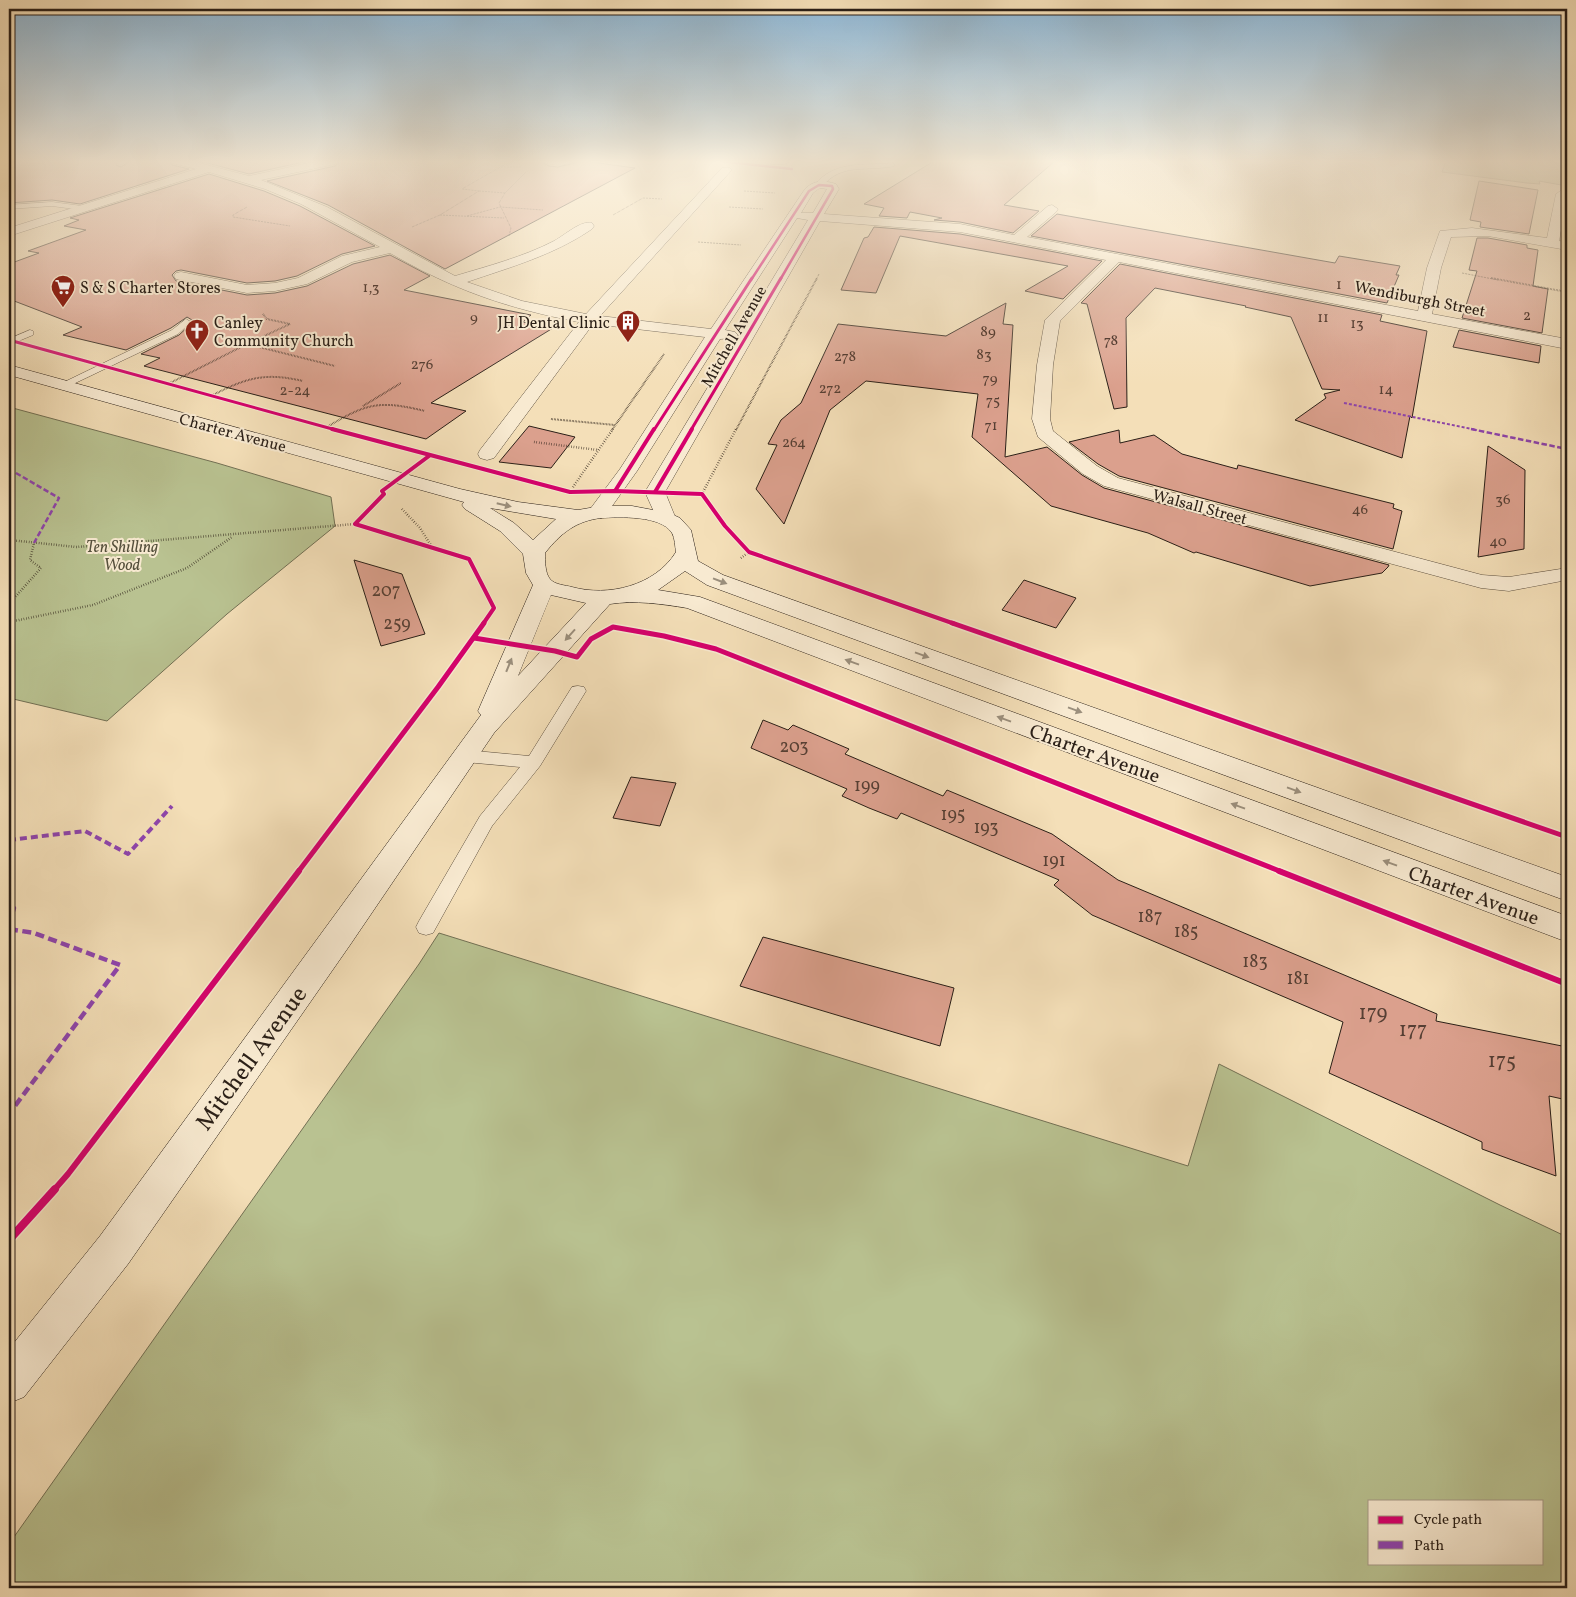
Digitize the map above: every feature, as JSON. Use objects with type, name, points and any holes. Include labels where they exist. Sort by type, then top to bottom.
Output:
[{"type":"street","points":[[370,236],[454,281],[488,294],[535,308],[588,320],[747,337]]},
{"type":"street","points":[[454,281],[541,253],[575,236]]},
{"type":"street","points":[[486,454],[588,320],[665,236]]},
{"type":"street","name":"Mitchell Avenue","points":[[598,512],[615,491],[780,236]]},
{"type":"street","name":"Mitchell Avenue","points":[[655,492],[806,236]]},
{"type":"street","name":"Wendiburgh Street","points":[[997,236],[1567,344]]},
{"type":"street","points":[[1017,239],[1021,236]]},
{"type":"street","points":[[1424,316],[1434,268],[1445,236]]},
{"type":"street","points":[[1500,236],[1567,246]]},
{"type":"street","points":[[1552,243],[1554,236]]},
{"type":"street","points":[[181,276],[247,289],[275,287],[302,281],[347,259],[393,248]]},
{"type":"street","name":"Walsall Street","points":[[1116,258],[1053,320],[1045,365],[1041,420],[1044,434],[1090,470],[1111,482],[1480,581],[1509,584],[1567,574]]},
{"type":"street","name":"Charter Avenue","points":[[9,370],[456,494],[518,508],[577,516]]},
{"type":"street","points":[[655,492],[666,519]]},
{"type":"street","name":"Charter Avenue","points":[[456,494],[507,527],[534,552]]},
{"type":"street","points":[[629,511],[666,519],[680,529],[686,553],[676,568],[651,586],[610,598],[571,594],[544,585],[535,571],[534,552],[552,531],[577,516],[598,512],[629,511]]},
{"type":"street","name":"Charter Avenue","points":[[686,553],[688,564],[715,580],[1567,889]]},
{"type":"street","name":"Mitchell Avenue","points":[[485,727],[544,585]]},
{"type":"street","name":"Charter Avenue","points":[[610,598],[652,596],[692,602],[1567,929]]},
{"type":"street","name":"Mitchell Avenue","points":[[9,1382],[114,1250],[339,936],[485,727],[610,598]]},
{"type":"lane","points":[[63,385],[175,332],[186,322]]},
{"type":"lane","points":[[9,342],[30,333]]},
{"type":"lane","points":[[426,927],[486,821],[534,762],[578,692]]},
{"type":"lane","points":[[465,756],[534,762]]},
{"type":"path","points":[[380,241],[393,236]]},
{"type":"path","points":[[506,264],[501,254],[508,236]]},
{"type":"path","points":[[661,240],[742,246]]},
{"type":"path","points":[[702,494],[822,267]]},
{"type":"path","points":[[1434,268],[1567,291]]},
{"type":"path","points":[[168,384],[290,324],[266,319],[260,308]]},
{"type":"path","points":[[248,344],[335,366]]},
{"type":"path","points":[[211,396],[253,376],[280,375],[303,381]]},
{"type":"path","points":[[159,381],[176,386]]},
{"type":"path","points":[[327,427],[401,383]]},
{"type":"path","points":[[202,393],[220,398]]},
{"type":"path","points":[[356,410],[376,404],[389,403],[426,411]]},
{"type":"path","points":[[516,415],[615,425]]},
{"type":"path","points":[[318,425],[337,430]]},
{"type":"path","points":[[499,438],[598,450]]},
{"type":"path","points":[[399,478],[382,491],[420,528],[432,547]]},
{"type":"path","points":[[570,492],[615,491]]},
{"type":"path","points":[[655,492],[702,494]]},
{"type":"path","points":[[702,494],[708,502]]},
{"type":"path","points":[[355,524],[361,518]]},
{"type":"path","points":[[9,540],[77,547],[234,536],[355,524],[363,527]]},
{"type":"path","points":[[9,622],[93,605],[187,568],[234,536]]},
{"type":"path","points":[[9,604],[41,568],[30,560],[34,543]]},
{"type":"path","points":[[423,545],[441,550]]},
{"type":"path","points":[[743,546],[748,552],[758,555]]},
{"type":"path","points":[[613,627],[716,648],[1567,984]]},
{"type":"path","points":[[469,644],[479,630]]},
{"type":"path","points":[[474,638],[518,645]]},
{"type":"green space","name":"Ten Shilling Wood","points":[[9,407],[217,463],[331,497],[335,526],[227,614],[107,721],[9,698]]},
{"type":"green space","points":[[439,933],[1188,1166],[1219,1064],[1567,1237],[1567,1588],[9,1588],[9,1544]]},
{"type":"building","points":[[71,236],[355,236],[375,246],[342,254],[297,276],[275,281],[247,283],[181,270],[176,271],[172,275],[176,281],[247,295],[275,293],[307,286],[353,264],[390,255],[430,276],[404,290],[531,315],[523,322],[553,328],[431,403],[466,411],[426,439],[144,366],[160,358],[141,354],[179,335],[192,323],[192,320],[187,317],[171,328],[126,350],[63,335],[82,327],[9,299],[9,264],[39,253],[28,251]]},
{"type":"building","points":[[384,236],[508,236],[445,269]]},
{"type":"building","points":[[869,236],[968,236],[1102,261],[1063,299],[1025,291],[1068,266],[900,236],[876,293],[841,290],[864,238]]},
{"type":"building","points":[[1031,236],[1179,236],[1335,263],[1339,256],[1400,266],[1396,275],[1399,275],[1387,303]]},
{"type":"building","points":[[1477,238],[1488,238],[1527,245],[1527,248],[1538,250],[1533,286],[1548,289],[1542,333],[1462,318],[1477,271],[1469,270]]},
{"type":"building","points":[[1120,264],[1382,315],[1380,321],[1427,331],[1412,418],[1410,416],[1402,458],[1295,420],[1326,398],[1324,394],[1340,390],[1322,389],[1291,317],[1155,288],[1126,318],[1127,407],[1114,409],[1087,304],[1081,303]]},
{"type":"building","points":[[1006,303],[1003,324],[1013,325],[1005,457],[1047,447],[1082,475],[1104,488],[1389,565],[1388,567],[1382,573],[1310,586],[1196,552],[1194,553],[1148,533],[1051,506],[972,437],[978,394],[866,381],[830,410],[784,524],[756,489],[777,445],[768,444],[781,420],[801,403],[838,324],[946,336]]},
{"type":"building","points":[[1459,330],[1541,346],[1539,363],[1453,347]]},
{"type":"building","points":[[529,426],[575,437],[551,468],[499,462]]},
{"type":"building","points":[[1119,430],[1120,443],[1154,435],[1182,454],[1237,469],[1238,465],[1394,504],[1393,508],[1402,511],[1393,549],[1119,476],[1098,464],[1069,442]]},
{"type":"building","points":[[1488,446],[1525,470],[1524,549],[1478,557]]},
{"type":"building","points":[[354,560],[402,574],[425,634],[381,646]]},
{"type":"building","points":[[1024,580],[1076,598],[1056,628],[1002,610]]},
{"type":"building","points":[[763,720],[788,730],[793,725],[849,749],[845,754],[943,796],[947,790],[1052,834],[1118,880],[1437,1014],[1436,1021],[1567,1047],[1567,1100],[1549,1096],[1556,1176],[1482,1149],[1482,1142],[1329,1073],[1343,1022],[1092,915],[1054,885],[1059,880],[901,813],[897,819],[869,808],[842,796],[847,789],[751,748]]},
{"type":"building","points":[[631,777],[676,783],[660,826],[613,818]]},
{"type":"building","points":[[763,937],[954,988],[940,1046],[740,986]]},
{"type":"marked path","points":[[1344,403],[1567,449]]},
{"type":"marked path","points":[[9,469],[59,498],[34,543]]},
{"type":"marked path","points":[[9,840],[85,831],[128,854],[172,806]]},
{"type":"marked path","points":[[9,906],[14,908],[9,924]]},
{"type":"marked path","points":[[9,929],[34,933],[120,965],[9,1114]]},
{"type":"cycle path","points":[[615,491],[780,236]]},
{"type":"cycle path","points":[[655,492],[806,236]]},
{"type":"cycle path","points":[[9,340],[429,456],[570,492],[615,491],[702,494],[725,526],[749,552],[1567,837]]},
{"type":"cycle path","points":[[9,1240],[68,1174],[438,687],[494,608],[469,559],[355,524],[384,494],[382,491],[429,456]]},
{"type":"cycle path","points":[[474,638],[555,651],[577,657],[591,639],[613,627],[664,636],[716,649],[1567,984]]},
{"type":"place","name":"S & S Charter Stores","points":[[63,308]]},
{"type":"place","name":"JH Dental Clinic","points":[[628,343]]},
{"type":"place","name":"Canley Community Church","points":[[197,352]]}]
